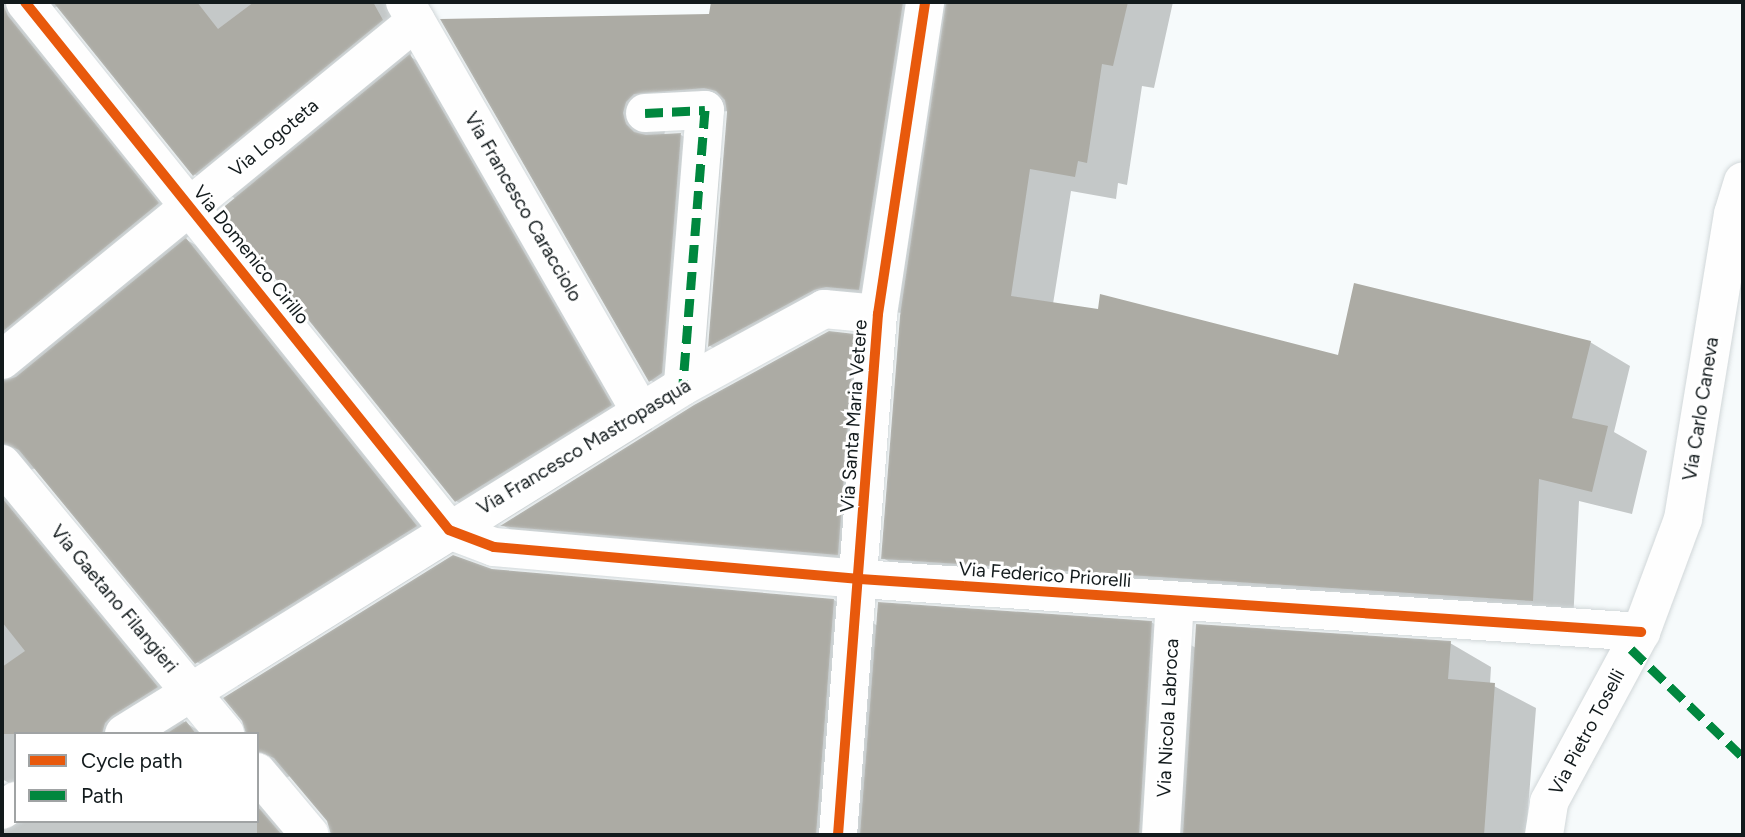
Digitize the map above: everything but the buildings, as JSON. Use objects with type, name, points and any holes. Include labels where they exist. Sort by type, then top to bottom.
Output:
[{"type":"street","name":"Via Domenico Cirillo","points":[[25,2],[449,530]]},
{"type":"street","name":"Via Santa Maria Vetere","points":[[838,835],[860,579],[878,314],[925,2]]},
{"type":"street","name":"Via Logoteta","points":[[2,360],[190,207],[411,11]]},
{"type":"street","name":"Via Francesco Caracciolo","points":[[411,11],[640,412]]},
{"type":"street","points":[[645,113],[705,110],[683,386]]},
{"type":"street","name":"Via Carlo Caneva","points":[[1641,632],[1683,519],[1733,214],[1743,181]]},
{"type":"street","name":"Via Francesco Mastropasqua","points":[[127,732],[683,386],[824,309],[878,314]]},
{"type":"street","name":"Via Gaetano Filangieri","points":[[2,464],[224,732]]},
{"type":"street","name":"Via Federico Priorelli","points":[[449,530],[494,547],[860,579],[1641,632]]},
{"type":"street","name":"Via Nicola Labroca","points":[[1161,835],[1175,602]]},
{"type":"street","name":"Via Pietro Toselli","points":[[1544,835],[1549,802],[1641,632]]},
{"type":"street","points":[[259,774],[310,835]]},
{"type":"marked path","points":[[645,113],[705,110],[683,386]]},
{"type":"marked path","points":[[1631,649],[1743,757]]},
{"type":"cycle path","points":[[25,2],[449,530],[494,547],[860,579],[1641,632]]},
{"type":"cycle path","points":[[838,835],[878,314],[925,2]]}]
